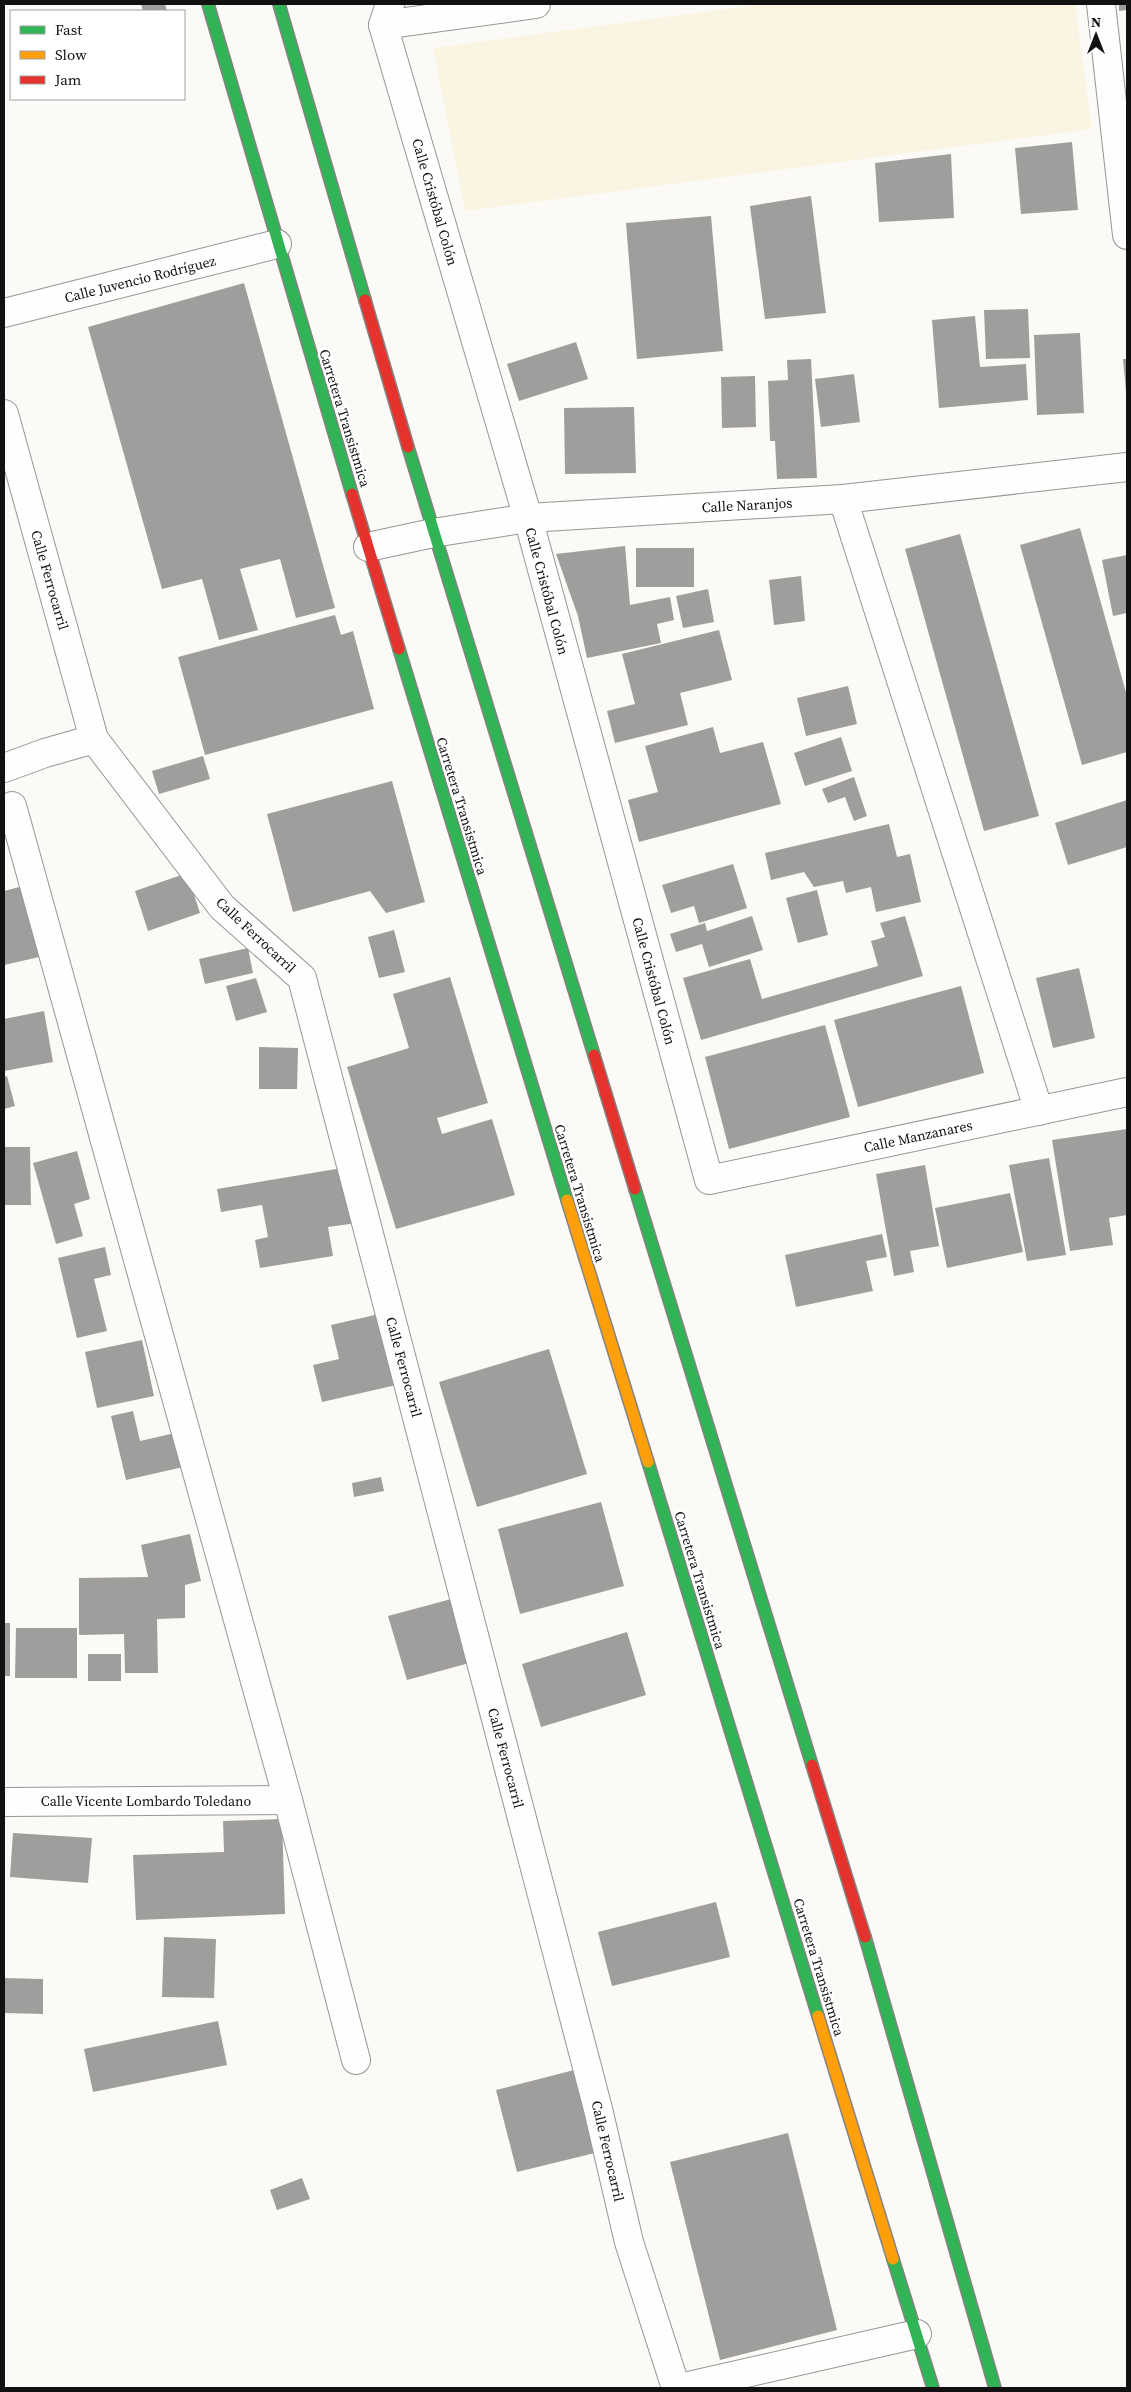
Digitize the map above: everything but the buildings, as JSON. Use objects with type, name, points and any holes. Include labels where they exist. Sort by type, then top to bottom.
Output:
[{"type":"main road","name":"Carretera Transistmica","points":[[208,4],[277,244],[499,980],[933,2388]]},
{"type":"main road","points":[[279,4],[433,532],[880,1986],[995,2388]]},
{"type":"street","points":[[386,14],[536,4]]},
{"type":"street","points":[[1101,4],[1127,235]]},
{"type":"street","name":"Calle Cristóbal Colón","points":[[386,14],[528,518],[709,1180]]},
{"type":"street","name":"Calle Juvencio Rodríguez","points":[[4,313],[277,244]]},
{"type":"street","name":"Calle Ferrocarril","points":[[4,414],[94,739],[222,907],[302,978],[598,2108],[629,2242],[676,2388]]},
{"type":"street","name":"Calle Naranjos","points":[[368,547],[433,532],[528,518],[843,499],[1127,467]]},
{"type":"street","points":[[843,499],[1039,1111]]},
{"type":"street","points":[[94,739],[44,753],[10,766],[8,813],[288,1800],[356,2060]]},
{"type":"street","name":"Calle Manzanares","points":[[709,1180],[1127,1092]]},
{"type":"street","name":"Calle Vicente Lombardo Toledano","points":[[4,1802],[288,1800]]},
{"type":"street","points":[[680,2388],[917,2334]]},
{"type":"shaded area","points":[[764,4],[1075,4],[1092,129],[465,211],[433,48]]},
{"type":"traffic: fast","points":[[208,4],[352,494]]},
{"type":"traffic: fast","points":[[279,4],[365,300]]},
{"type":"traffic: fast","points":[[408,447],[594,1055]]},
{"type":"traffic: fast","points":[[399,649],[567,1200]]},
{"type":"traffic: fast","points":[[635,1189],[812,1765]]},
{"type":"traffic: fast","points":[[648,1462],[818,2016]]},
{"type":"traffic: fast","points":[[865,1937],[995,2388]]},
{"type":"traffic: fast","points":[[893,2259],[933,2388]]},
{"type":"traffic: slow","points":[[567,1200],[648,1462]]},
{"type":"traffic: slow","points":[[818,2016],[893,2259]]},
{"type":"traffic: jam","points":[[365,300],[408,447]]},
{"type":"traffic: jam","points":[[352,494],[399,649]]},
{"type":"traffic: jam","points":[[594,1055],[635,1189]]},
{"type":"traffic: jam","points":[[812,1765],[865,1937]]}]
